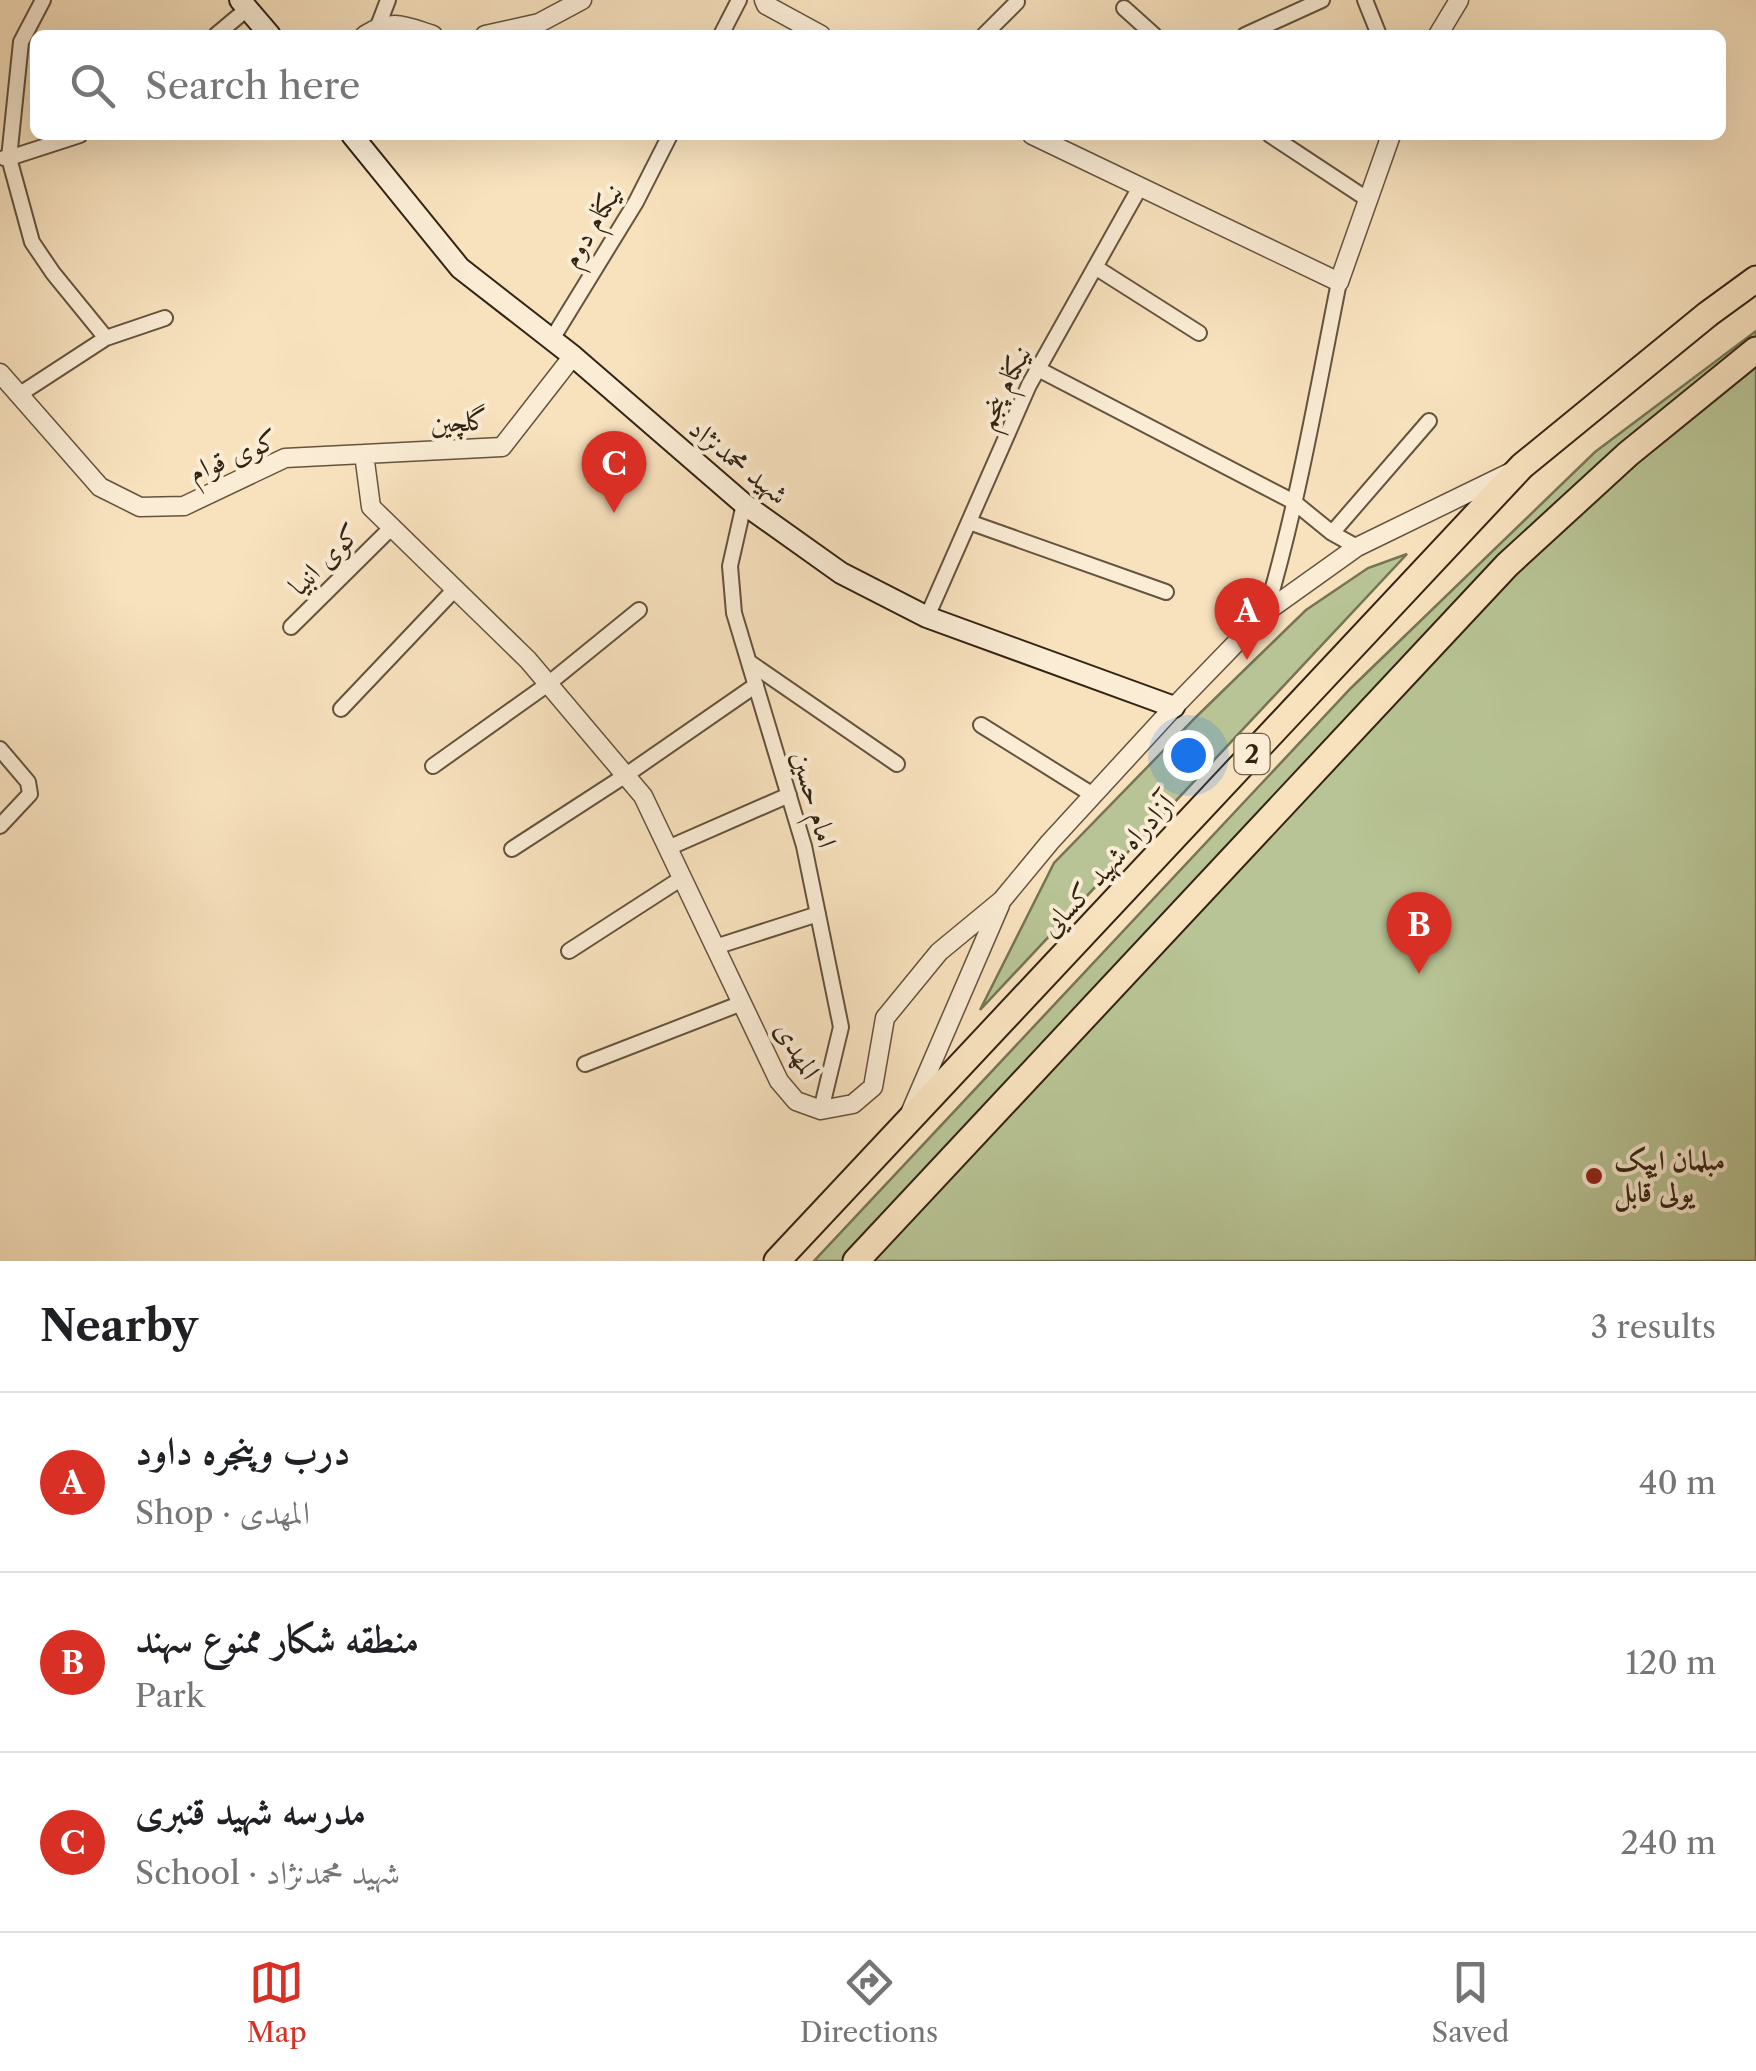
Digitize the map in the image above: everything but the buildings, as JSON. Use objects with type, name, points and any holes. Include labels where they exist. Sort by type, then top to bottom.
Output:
[{"type":"highway","name":"آزادراه شهید کسایی","points":[[777,1261],[1522,466],[1756,279]]},
{"type":"highway","name":"2","points":[[856,1261],[1507,565],[1628,454],[1756,350]]},
{"type":"main road","points":[[244,4],[266,30]]},
{"type":"main road","name":"شهید محمدنژاد","points":[[357,140],[460,268],[574,356],[744,504],[841,573],[927,616],[1174,707]]},
{"type":"street","points":[[43,0],[21,42],[5,158],[32,242],[106,338]]},
{"type":"street","points":[[372,30],[388,0]]},
{"type":"street","points":[[508,30],[539,23],[582,0]]},
{"type":"street","points":[[724,30],[739,0]]},
{"type":"street","points":[[1256,30],[1322,0]]},
{"type":"street","points":[[1365,0],[1377,30]]},
{"type":"street","points":[[1441,30],[1459,0]]},
{"type":"street","points":[[768,2],[813,30]]},
{"type":"street","points":[[989,30],[1017,2]]},
{"type":"street","points":[[221,30],[244,4]]},
{"type":"street","points":[[1124,8],[1148,30]]},
{"type":"street","points":[[374,30],[396,23],[418,30]]},
{"type":"street","points":[[5,158],[64,140]]},
{"type":"street","name":"نیکنام دوم","points":[[552,339],[636,202],[667,140]]},
{"type":"street","points":[[1042,140],[1339,282]]},
{"type":"street","points":[[1278,140],[1367,199]]},
{"type":"street","points":[[1266,612],[1294,502],[1339,282],[1389,140]]},
{"type":"street","name":"نیکنام پنجم","points":[[927,616],[1038,369],[1140,187]]},
{"type":"street","points":[[1095,267],[1198,332]]},
{"type":"street","points":[[7,385],[106,338],[165,318]]},
{"type":"street","name":"گلچین","points":[[364,454],[502,447],[574,356]]},
{"type":"street","points":[[1038,369],[1294,502],[1332,533],[1357,547]]},
{"type":"street","name":"کوی قوام","points":[[7,385],[100,487],[140,507],[184,506],[285,458],[364,454]]},
{"type":"street","points":[[1332,533],[1429,420]]},
{"type":"street","name":"المهدی","points":[[364,454],[371,507],[528,660],[643,796],[779,1081],[796,1101],[821,1110],[853,1104],[873,1087],[885,1018],[939,952],[1002,900],[1093,795],[1266,612],[1357,547],[1522,466]]},
{"type":"street","name":"امام حسین","points":[[744,504],[730,566],[734,613],[804,846],[841,1027],[821,1110]]},
{"type":"street","points":[[969,522],[1166,592]]},
{"type":"street","name":"کوی انبیا","points":[[291,627],[392,527]]},
{"type":"street","points":[[341,709],[456,589]]},
{"type":"street","points":[[433,766],[548,684],[639,610]]},
{"type":"street","points":[[749,662],[897,764]]},
{"type":"street","points":[[512,848],[756,685]]},
{"type":"street","points":[[982,725],[1093,795]]},
{"type":"street","points":[[0,749],[28,782],[30,794],[0,826]]},
{"type":"street","points":[[668,848],[789,796]]},
{"type":"street","points":[[569,951],[682,878]]},
{"type":"street","points":[[906,1123],[1002,900]]},
{"type":"street","points":[[715,947],[818,914]]},
{"type":"street","points":[[585,1064],[742,1002]]},
{"type":"green space","points":[[1756,331],[1756,1261],[814,1261],[1351,688],[1595,452]]},
{"type":"green space","points":[[1407,554],[980,1010],[1054,863],[1306,610],[1368,568]]},
{"type":"place","name":"مدرسه شهید قنبری","points":[[614,513]]},
{"type":"place","name":"درب وپنجره داود","points":[[1247,660]]},
{"type":"place","name":"منطقه شکار ممنوع سهند","points":[[1419,974]]},
{"type":"place","name":"مبلمان ایپک یولی قابل","points":[[1594,1176]]}]
